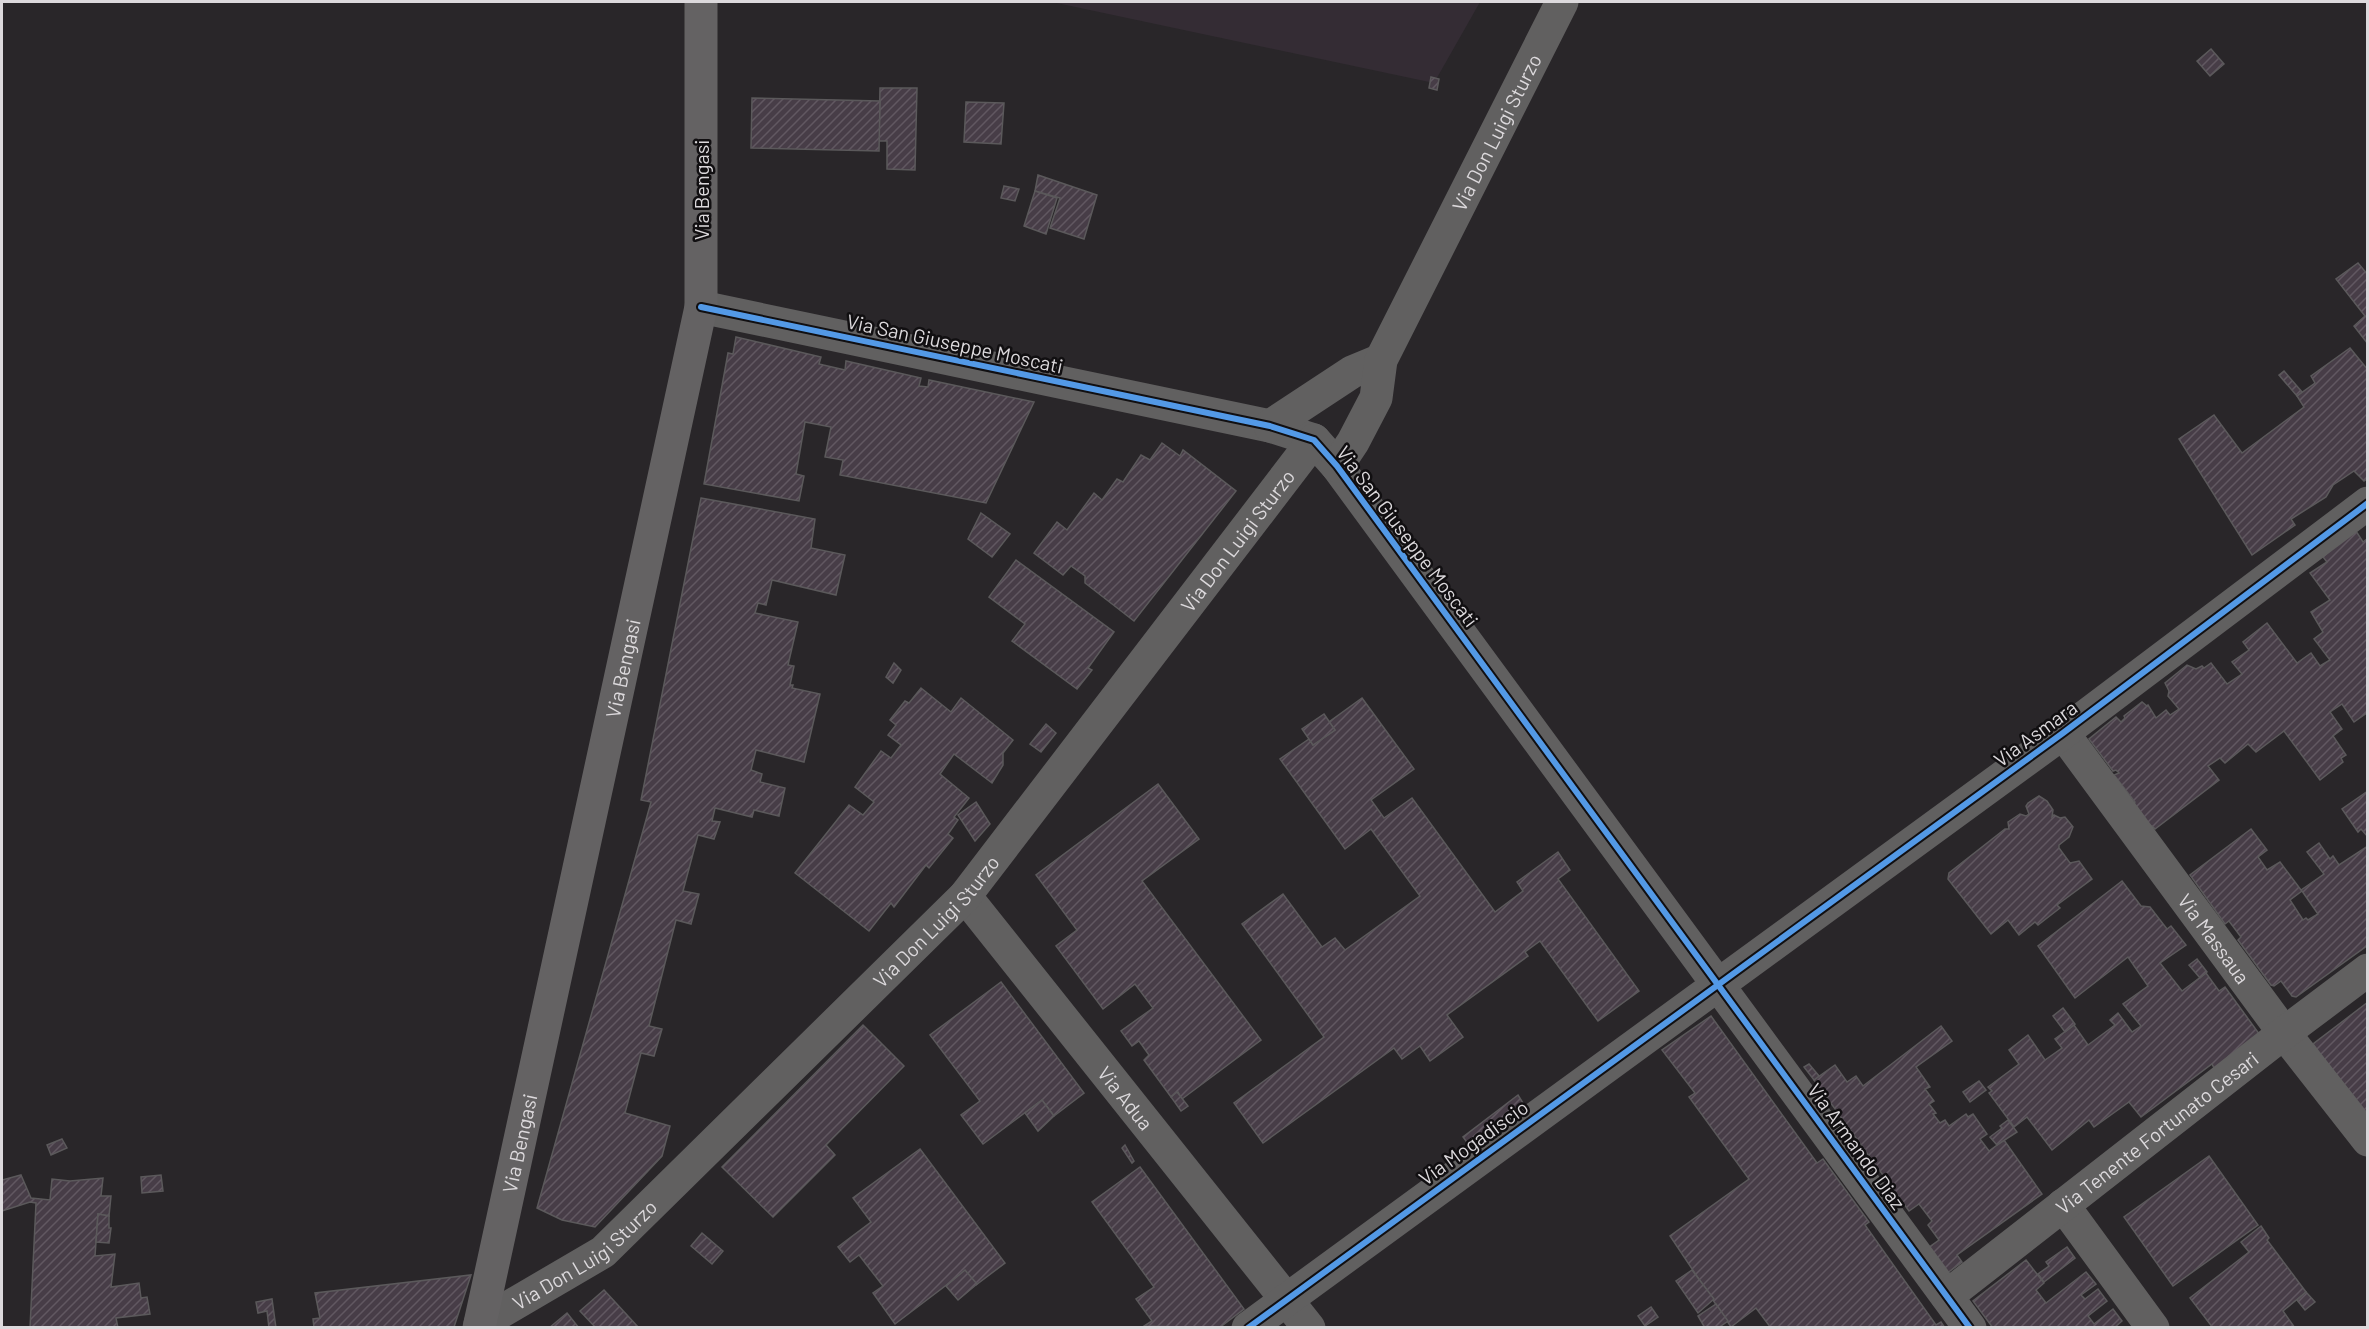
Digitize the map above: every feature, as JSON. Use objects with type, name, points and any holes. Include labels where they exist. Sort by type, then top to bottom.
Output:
[{"type":"street","name":"Via Bengasi","points":[[479,1326],[701,307],[701,2]]},
{"type":"street","name":"Via Don Luigi Sturzo","points":[[1337,466],[1353,442],[1376,398],[1381,360],[1562,2]]},
{"type":"street","name":"Via San Giuseppe Moscati","points":[[701,307],[1270,426],[1314,440],[1337,466],[1718,984]]},
{"type":"street","points":[[1270,426],[1352,372],[1381,360]]},
{"type":"street","name":"Via Don Luigi Sturzo","points":[[479,1326],[603,1252],[964,896],[1314,440]]},
{"type":"street","name":"Via Asmara","points":[[1718,984],[2063,733],[2367,503]]},
{"type":"street","name":"Via Massaua","points":[[2063,733],[2284,1033],[2367,1140]]},
{"type":"street","name":"Via Adua","points":[[964,896],[1309,1328]]},
{"type":"street","name":"Via Tenente Fortunato Cesari","points":[[1947,1296],[2367,970]]},
{"type":"street","name":"Via Armando Diaz","points":[[1718,984],[1970,1328]]},
{"type":"street","name":"Via Mogadiscio","points":[[1248,1328],[1718,984]]},
{"type":"street","points":[[2063,1205],[2153,1328]]},
{"type":"shaded area","points":[[1052,2],[1480,2],[1434,83]]},
{"type":"building","points":[[2211,49],[2224,64],[2210,76],[2197,61]]},
{"type":"building","points":[[1431,77],[1439,79],[1437,90],[1429,88]]},
{"type":"building","points":[[880,88],[917,88],[915,170],[887,169],[887,141],[879,141]]},
{"type":"building","points":[[752,98],[880,101],[879,151],[751,148]]},
{"type":"building","points":[[966,102],[1004,103],[1001,144],[964,142]]},
{"type":"building","points":[[1038,175],[1097,195],[1084,239],[1050,228],[1060,198],[1035,191]]},
{"type":"building","points":[[1004,186],[1019,189],[1015,201],[1001,198]]},
{"type":"building","points":[[1035,191],[1057,198],[1046,234],[1024,226]]},
{"type":"building","points":[[2358,263],[2368,275],[2368,344],[2354,326],[2365,316],[2336,279]]},
{"type":"building","points":[[736,337],[821,357],[819,364],[845,370],[846,361],[921,378],[919,386],[928,387],[929,380],[1034,402],[986,503],[840,475],[843,460],[825,457],[831,427],[805,422],[796,474],[804,476],[799,501],[704,484],[728,353],[733,354]]},
{"type":"building","points":[[2350,348],[2368,370],[2368,478],[2364,481],[2354,471],[2333,485],[2326,497],[2291,519],[2295,525],[2252,555],[2179,439],[2214,415],[2242,453],[2304,407],[2297,396],[2315,383],[2311,376]]},
{"type":"building","points":[[2284,371],[2302,392],[2297,396],[2279,375]]},
{"type":"building","points":[[1162,443],[1180,456],[1183,450],[1236,491],[1134,621],[1085,583],[1085,576],[1071,566],[1063,575],[1034,553],[1057,522],[1067,530],[1094,493],[1102,500],[1117,479],[1123,482],[1141,455],[1150,460]]},
{"type":"building","points":[[701,498],[815,519],[811,548],[845,555],[836,595],[772,580],[766,605],[758,603],[755,613],[798,622],[788,665],[794,666],[790,685],[793,685],[792,688],[820,694],[804,762],[756,750],[751,770],[762,774],[760,782],[785,788],[779,816],[754,810],[752,817],[715,808],[712,821],[720,822],[714,839],[698,835],[683,891],[699,894],[691,924],[676,920],[649,1026],[662,1029],[654,1056],[641,1053],[625,1113],[670,1126],[662,1156],[595,1227],[562,1220],[537,1208],[651,802],[641,800]]},
{"type":"building","points":[[981,513],[1010,534],[992,557],[968,539]]},
{"type":"building","points":[[2354,528],[2363,542],[2368,538],[2368,712],[2354,722],[2342,704],[2330,712],[2342,729],[2333,736],[2346,755],[2341,758],[2343,762],[2320,780],[2284,731],[2256,752],[2248,744],[2225,763],[2220,758],[2208,766],[2219,780],[2155,829],[2152,826],[2150,829],[2131,805],[2135,802],[2114,775],[2119,773],[2116,770],[2113,771],[2089,739],[2116,717],[2121,722],[2124,716],[2142,702],[2148,705],[2156,718],[2166,710],[2170,715],[2179,709],[2168,696],[2169,691],[2165,683],[2187,665],[2196,669],[2202,666],[2204,668],[2211,663],[2227,684],[2242,674],[2232,662],[2249,650],[2243,642],[2267,623],[2297,663],[2311,653],[2320,666],[2330,660],[2314,639],[2323,632],[2311,612],[2330,600],[2310,573],[2327,562],[2320,553]]},
{"type":"building","points":[[1016,560],[1114,632],[1088,668],[1092,670],[1077,689],[1012,641],[1025,624],[989,597]]},
{"type":"building","points":[[894,663],[901,670],[893,683],[886,677]]},
{"type":"building","points":[[921,688],[951,712],[961,698],[1013,740],[1003,753],[1003,765],[992,783],[954,754],[940,774],[969,798],[954,817],[958,820],[948,834],[953,838],[929,868],[926,865],[894,907],[891,903],[869,931],[795,873],[849,805],[863,815],[874,802],[855,787],[881,751],[891,758],[901,745],[888,735],[896,725],[890,720],[905,701],[909,703]]},
{"type":"building","points":[[1362,698],[1414,769],[1371,800],[1384,818],[1412,798],[1495,912],[1523,891],[1517,882],[1558,852],[1570,870],[1558,879],[1639,991],[1598,1021],[1540,941],[1525,952],[1528,956],[1447,1015],[1463,1037],[1430,1061],[1420,1046],[1402,1059],[1394,1048],[1263,1143],[1234,1103],[1324,1037],[1242,924],[1283,894],[1322,947],[1335,938],[1345,950],[1420,896],[1371,829],[1345,849],[1280,759],[1309,739],[1313,745],[1335,730],[1329,722]]},
{"type":"building","points":[[1324,714],[1335,730],[1313,745],[1302,729]]},
{"type":"building","points":[[1046,724],[1056,733],[1041,752],[1030,744]]},
{"type":"building","points":[[1158,784],[1199,839],[1142,881],[1261,1040],[1182,1099],[1178,1092],[1171,1097],[1144,1060],[1149,1055],[1139,1041],[1132,1046],[1121,1031],[1153,1008],[1135,984],[1103,1009],[1056,946],[1077,930],[1036,875]]},
{"type":"building","points":[[2368,791],[2368,837],[2361,829],[2358,832],[2342,809]]},
{"type":"building","points":[[2039,796],[2047,801],[2053,810],[2052,817],[2054,815],[2060,818],[2065,817],[2073,827],[2069,837],[2059,845],[2059,848],[2070,863],[2079,861],[2092,879],[2057,905],[2060,908],[2038,925],[2035,922],[2019,935],[2008,920],[1991,934],[1948,879],[1949,873],[2005,829],[2009,829],[2008,822],[2020,814],[2026,816],[2029,814],[2026,806]]},
{"type":"building","points":[[976,802],[990,824],[975,841],[958,815]]},
{"type":"building","points":[[2251,829],[2267,850],[2258,857],[2267,870],[2280,862],[2301,890],[2324,874],[2307,852],[2319,843],[2330,859],[2333,856],[2339,865],[2368,846],[2368,945],[2296,997],[2292,996],[2281,981],[2274,986],[2271,985],[2238,940],[2241,937],[2229,921],[2225,924],[2190,875]],"holes":[[[2302,891],[2318,914],[2308,920],[2306,918],[2303,920],[2290,900]]]},
{"type":"building","points":[[2122,881],[2141,906],[2150,907],[2167,929],[2171,926],[2186,945],[2160,963],[2182,991],[2206,973],[2219,991],[2225,987],[2260,1035],[2215,1070],[2212,1064],[2141,1117],[2129,1102],[2094,1127],[2089,1120],[2052,1150],[2027,1117],[2014,1127],[1989,1093],[1992,1091],[1988,1087],[2019,1064],[2009,1050],[2028,1035],[2045,1060],[2062,1048],[2055,1039],[2074,1025],[2088,1045],[2115,1025],[2110,1020],[2118,1013],[2132,1032],[2141,1026],[2123,1004],[2148,986],[2128,957],[2075,998],[2038,946]]},
{"type":"building","points":[[2197,959],[2207,972],[2200,978],[2189,965]]},
{"type":"building","points":[[1001,982],[1084,1093],[1054,1116],[1042,1100],[983,1144],[961,1115],[980,1101],[930,1035]]},
{"type":"building","points":[[2368,1002],[2368,1126],[2313,1044]]},
{"type":"building","points":[[2063,1008],[2075,1024],[2065,1032],[2053,1016]]},
{"type":"building","points":[[1711,1016],[1817,1163],[1823,1159],[1869,1222],[1865,1225],[1936,1325],[1941,1322],[1945,1328],[1771,1328],[1756,1308],[1731,1327],[1670,1236],[1749,1179],[1689,1097],[1695,1093],[1662,1050]]},
{"type":"building","points":[[863,1025],[904,1066],[826,1145],[835,1155],[773,1217],[722,1167]]},
{"type":"building","points":[[1941,1026],[1952,1041],[1916,1067],[1930,1087],[1925,1089],[1934,1101],[1929,1104],[1936,1113],[1933,1114],[1940,1123],[1945,1120],[1949,1126],[1966,1114],[1968,1117],[1973,1114],[1987,1134],[1980,1139],[1989,1151],[2004,1140],[2042,1194],[1957,1255],[1962,1262],[1946,1274],[1928,1248],[1939,1240],[1928,1225],[1932,1221],[1919,1204],[1909,1211],[1814,1080],[1835,1065],[1847,1082],[1856,1076],[1863,1086]]},
{"type":"building","points":[[1809,1064],[1819,1076],[1814,1080],[1804,1067]]},
{"type":"building","points":[[1979,1081],[1986,1090],[1970,1102],[1963,1092]]},
{"type":"building","points":[[1177,1092],[1188,1106],[1181,1111],[1171,1097]]},
{"type":"building","points":[[1518,1095],[1523,1103],[1469,1145],[1463,1137]]},
{"type":"building","points":[[1042,1100],[1054,1116],[1038,1131],[1025,1113]]},
{"type":"building","points":[[2008,1120],[2017,1132],[1997,1145],[1990,1137]]},
{"type":"building","points":[[62,1139],[67,1148],[51,1155],[47,1145]]},
{"type":"building","points":[[1125,1145],[1134,1161],[1132,1163],[1122,1148]]},
{"type":"building","points":[[920,1149],[1005,1263],[976,1285],[965,1271],[895,1324],[873,1293],[883,1286],[859,1255],[850,1262],[838,1247],[871,1222],[853,1198]]},
{"type":"building","points":[[2209,1156],[2258,1225],[2173,1286],[2124,1217]]},
{"type":"building","points":[[1140,1167],[1244,1309],[1219,1328],[1144,1326],[1152,1321],[1136,1299],[1154,1287],[1092,1202]]},
{"type":"building","points":[[21,1175],[31,1198],[50,1200],[52,1179],[70,1181],[103,1178],[101,1196],[111,1196],[109,1216],[98,1214],[95,1256],[115,1254],[111,1287],[139,1283],[141,1298],[147,1297],[150,1314],[116,1318],[118,1328],[30,1328],[36,1203],[30,1202],[2,1211],[2,1180]]},
{"type":"building","points":[[161,1175],[163,1191],[142,1193],[141,1177]]},
{"type":"building","points":[[98,1214],[109,1216],[109,1228],[111,1228],[109,1243],[96,1242]]},
{"type":"building","points":[[2261,1226],[2269,1238],[2267,1240],[2306,1292],[2283,1311],[2295,1328],[2213,1328],[2190,1298],[2249,1252],[2241,1242]]},
{"type":"building","points":[[702,1233],[723,1251],[712,1264],[691,1246]]},
{"type":"building","points":[[2067,1247],[2075,1258],[2044,1282],[2038,1274],[2049,1266],[2046,1262]]},
{"type":"building","points":[[2026,1260],[2044,1283],[2036,1290],[2046,1303],[2086,1272],[2096,1284],[2081,1295],[2085,1299],[2098,1289],[2107,1301],[2088,1316],[2094,1324],[2113,1309],[2122,1321],[2114,1328],[1993,1328],[1973,1301]]},
{"type":"building","points":[[965,1270],[977,1284],[958,1300],[946,1286]]},
{"type":"building","points":[[1692,1270],[1714,1299],[1698,1313],[1676,1281]]},
{"type":"building","points":[[471,1275],[454,1327],[314,1328],[313,1319],[320,1318],[315,1293]]},
{"type":"building","points":[[604,1290],[639,1328],[596,1328],[580,1311]]},
{"type":"building","points":[[2306,1292],[2315,1302],[2305,1310],[2297,1300]]},
{"type":"building","points":[[272,1299],[276,1328],[269,1328],[267,1311],[258,1313],[256,1302]]},
{"type":"building","points":[[1716,1304],[1728,1321],[1718,1328],[1705,1328],[1698,1316]]},
{"type":"building","points":[[1651,1307],[1658,1317],[1645,1326],[1638,1316]]},
{"type":"building","points":[[567,1313],[579,1328],[549,1328]]},
{"type":"cycle path","points":[[701,307],[1270,426],[1314,440],[1337,466],[1970,1328]]},
{"type":"cycle path","points":[[1248,1328],[2063,733],[2368,503]]}]
